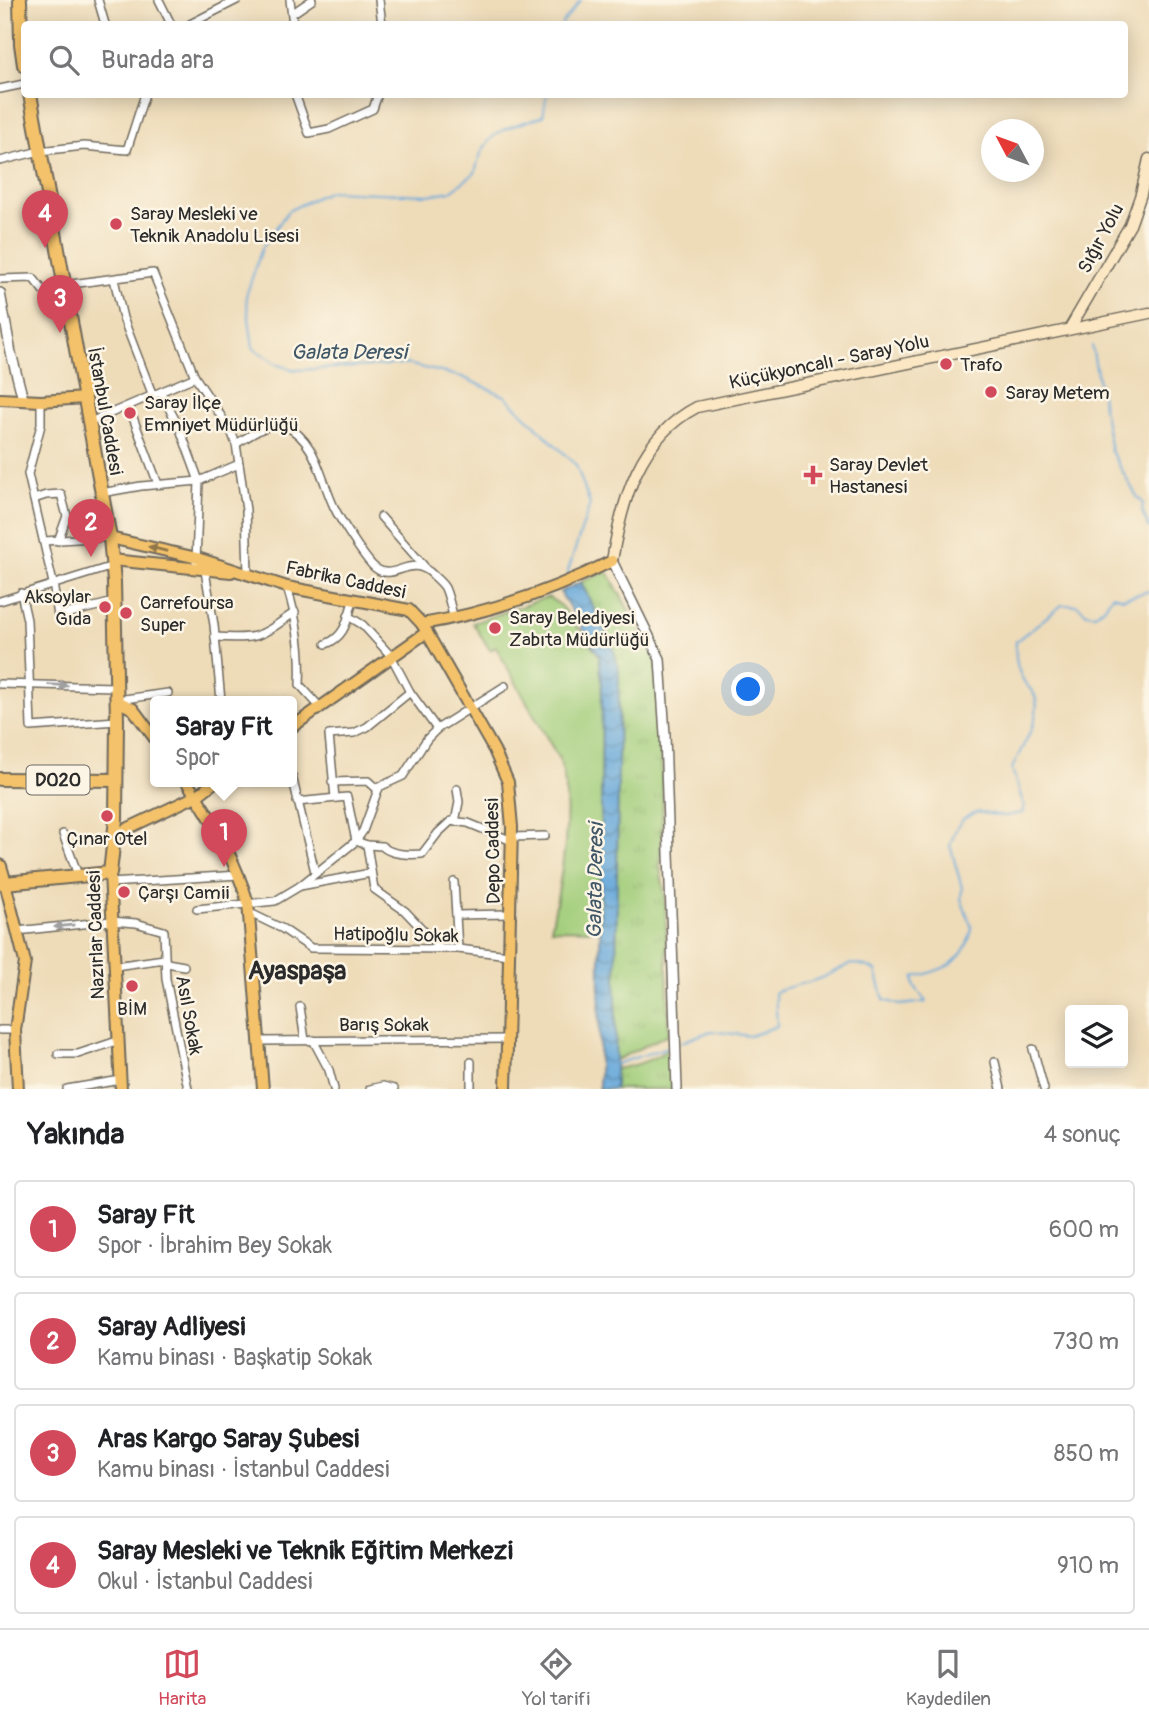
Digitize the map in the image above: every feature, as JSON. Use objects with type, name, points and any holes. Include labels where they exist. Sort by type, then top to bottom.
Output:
[{"type":"highway","points":[[20,0],[21,44]]},
{"type":"highway","name":"İstanbul Caddesi","points":[[31,98],[110,538],[117,721],[116,780]]},
{"type":"highway","name":"D020","points":[[0,779],[116,780]]},
{"type":"highway","name":"Nazırlar Caddesi","points":[[110,878],[116,780]]},
{"type":"highway","points":[[0,866],[3,884],[78,875],[110,878]]},
{"type":"main road","name":"Sığır Yolu","points":[[1070,328],[1130,225],[1149,159]]},
{"type":"main road","name":"Küçükyoncalı - Saray Yolu","points":[[612,561],[632,478],[653,442],[673,422],[696,407],[1149,313]]},
{"type":"main road","points":[[0,399],[41,401],[86,398]]},
{"type":"main road","name":"Fabrika Caddesi","points":[[110,538],[198,566]]},
{"type":"main road","points":[[297,723],[391,656],[425,628],[475,615],[562,584],[612,561]]},
{"type":"main road","name":"Fabrika Caddesi","points":[[112,563],[198,566],[248,573],[287,587],[410,610],[425,628]]},
{"type":"main road","name":"Depo Caddesi","points":[[425,628],[494,750],[508,782],[512,839],[506,1089]]},
{"type":"main road","points":[[116,694],[133,709],[150,732]]},
{"type":"main road","points":[[191,787],[198,795],[239,874],[249,908],[263,1089]]},
{"type":"main road","points":[[114,835],[198,795],[208,787]]},
{"type":"main road","name":"Nazırlar Caddesi","points":[[110,878],[121,1085]]},
{"type":"main road","points":[[3,884],[25,962],[15,1030],[18,1089]]},
{"type":"street","points":[[98,0],[104,21]]},
{"type":"street","points":[[159,0],[170,21]]},
{"type":"street","points":[[195,21],[223,4],[237,0]]},
{"type":"street","points":[[290,0],[293,21]]},
{"type":"street","points":[[293,13],[312,0]]},
{"type":"street","points":[[379,0],[382,21]]},
{"type":"street","points":[[0,89],[21,85]]},
{"type":"street","points":[[0,161],[40,151],[84,146],[127,150],[144,98]]},
{"type":"street","points":[[296,98],[309,133],[329,129],[373,109],[377,98]]},
{"type":"street","points":[[64,285],[153,273],[195,377],[231,430],[236,444],[246,510],[248,573]]},
{"type":"street","points":[[0,279],[33,278],[71,324]]},
{"type":"street","points":[[114,279],[123,318],[157,395],[180,429],[199,481],[198,566],[215,637],[221,696]]},
{"type":"street","points":[[0,293],[23,399]]},
{"type":"street","points":[[90,422],[195,377]]},
{"type":"street","points":[[41,401],[41,425],[28,474],[58,616],[114,602]]},
{"type":"street","points":[[130,407],[158,484]]},
{"type":"street","points":[[236,444],[266,428],[285,426],[309,448],[334,508],[373,566],[388,573],[416,565],[425,566]]},
{"type":"street","points":[[101,493],[199,481],[239,464]]},
{"type":"street","points":[[34,499],[61,494],[67,516],[58,541]]},
{"type":"street","points":[[381,517],[444,586],[454,619]]},
{"type":"street","points":[[44,541],[110,538]]},
{"type":"street","points":[[612,561],[660,659],[677,1089]]},
{"type":"street","points":[[0,601],[112,563]]},
{"type":"street","points":[[287,587],[295,612],[302,657],[300,685],[320,707]]},
{"type":"street","points":[[21,593],[27,620],[31,727],[117,721]]},
{"type":"street","points":[[326,644],[337,639],[353,601]]},
{"type":"street","points":[[215,637],[247,639],[265,634],[295,612]]},
{"type":"street","points":[[348,616],[363,625],[391,656],[410,692],[437,729]]},
{"type":"street","points":[[0,684],[29,684],[116,694],[168,693]]},
{"type":"street","points":[[197,909],[249,908],[275,901],[299,886],[356,841],[363,831],[379,787],[404,776],[427,739],[437,729],[506,686]]},
{"type":"street","points":[[335,798],[329,736],[354,733],[367,727],[410,692]]},
{"type":"street","points":[[332,782],[368,781],[377,790]]},
{"type":"street","points":[[294,787],[315,872]]},
{"type":"street","points":[[455,822],[459,802],[457,789]]},
{"type":"street","points":[[297,802],[347,797],[356,841]]},
{"type":"street","points":[[356,841],[410,855],[422,854],[451,821],[468,823],[512,839],[545,836]]},
{"type":"street","points":[[63,834],[78,875]]},
{"type":"street","points":[[367,845],[374,889],[405,912],[441,949]]},
{"type":"street","points":[[299,886],[371,873]]},
{"type":"street","points":[[110,878],[239,874]]},
{"type":"street","points":[[454,883],[458,949]]},
{"type":"street","name":"Hatipoğlu Sokak","points":[[249,908],[312,948],[458,949],[509,955]]},
{"type":"street","points":[[456,915],[510,914]]},
{"type":"street","points":[[17,931],[111,921]]},
{"type":"street","name":"Asıl Sokak","points":[[111,921],[136,923],[164,931],[164,960],[188,1089]]},
{"type":"street","points":[[115,967],[164,960],[184,966]]},
{"type":"street","points":[[300,1007],[309,1040],[329,1070],[334,1089]]},
{"type":"street","points":[[0,1030],[15,1030]]},
{"type":"street","name":"Barış Sokak","points":[[260,1041],[507,1039]]},
{"type":"street","points":[[58,1055],[78,1054],[117,1041]]},
{"type":"street","points":[[1033,1049],[1044,1089]]},
{"type":"street","points":[[471,1062],[471,1089]]},
{"type":"street","points":[[995,1062],[1001,1089]]},
{"type":"street","points":[[67,1089],[121,1085]]},
{"type":"street","points":[[370,1089],[383,1086],[394,1089]]},
{"type":"green space","points":[[606,572],[657,662],[663,801],[660,868],[665,895],[669,1034],[618,1059],[615,1058],[619,671],[614,651],[581,582]]},
{"type":"green space","points":[[548,597],[560,605],[599,655],[602,684],[600,930],[551,929],[565,845],[566,800],[560,761],[496,647],[490,650],[473,623]]},
{"type":"green space","points":[[670,1048],[672,1089],[615,1089],[615,1069],[644,1062]]},
{"type":"water","points":[[581,582],[614,651],[619,671],[615,1089],[599,1089],[602,684],[599,655],[560,592]]},
{"type":"waterway","name":"Galata Deresi","points":[[564,21],[581,0]]},
{"type":"waterway","name":"Galata Deresi","points":[[546,98],[543,116],[508,128],[491,139],[484,147],[475,173],[451,191],[428,195],[329,191],[288,211],[262,248],[246,296],[253,348],[278,365],[296,370],[407,364],[462,377],[505,396],[576,465],[590,504],[568,571],[569,576]]},
{"type":"waterway","points":[[1092,346],[1111,451],[1143,503],[1142,511],[1149,528]]},
{"type":"waterway","points":[[679,1043],[711,1031],[750,1036],[777,1026],[775,992],[818,979],[852,964],[867,966],[876,971],[884,1000],[900,1005],[926,1002],[914,985],[914,977],[952,963],[964,949],[972,928],[961,899],[962,888],[950,845],[956,829],[963,819],[976,812],[1005,816],[1022,813],[1024,806],[1012,769],[1030,734],[1037,705],[1034,694],[1018,668],[1016,641],[1062,605],[1077,605],[1087,613],[1095,614],[1105,607],[1112,595],[1124,598],[1149,591]]},
{"type":"waterway","points":[[616,1064],[671,1046]]},
{"type":"place","name":"Saray Mesleki ve Teknik Anadolu Lisesi","points":[[116,224]]},
{"type":"place","name":"Saray Mesleki ve Teknik Eğitim Merkezi","points":[[45,248]]},
{"type":"place","name":"Aras Kargo Saray Şubesi","points":[[60,333]]},
{"type":"place","name":"Trafo","points":[[946,364]]},
{"type":"place","name":"Saray Metem","points":[[991,392]]},
{"type":"place","name":"Saray İlçe Emniyet Müdürlüğü","points":[[130,413]]},
{"type":"place","name":"Saray Devlet Hastanesi","points":[[813,475]]},
{"type":"place","name":"Saray Adliyesi","points":[[91,557]]},
{"type":"place","name":"Aksoylar Gıda","points":[[105,607]]},
{"type":"place","name":"Carrefoursa Super","points":[[126,613]]},
{"type":"place","name":"Saray Belediyesi Zabıta Müdürlüğü","points":[[495,628]]},
{"type":"place","name":"Çınar Otel","points":[[107,816]]},
{"type":"place","name":"Saray Fit","points":[[224,867]]},
{"type":"place","name":"Çarşı Camii","points":[[124,892]]},
{"type":"place","name":"BİM","points":[[132,986]]},
{"type":"district","name":"Ayaspaşa","points":[[297,970]]}]
